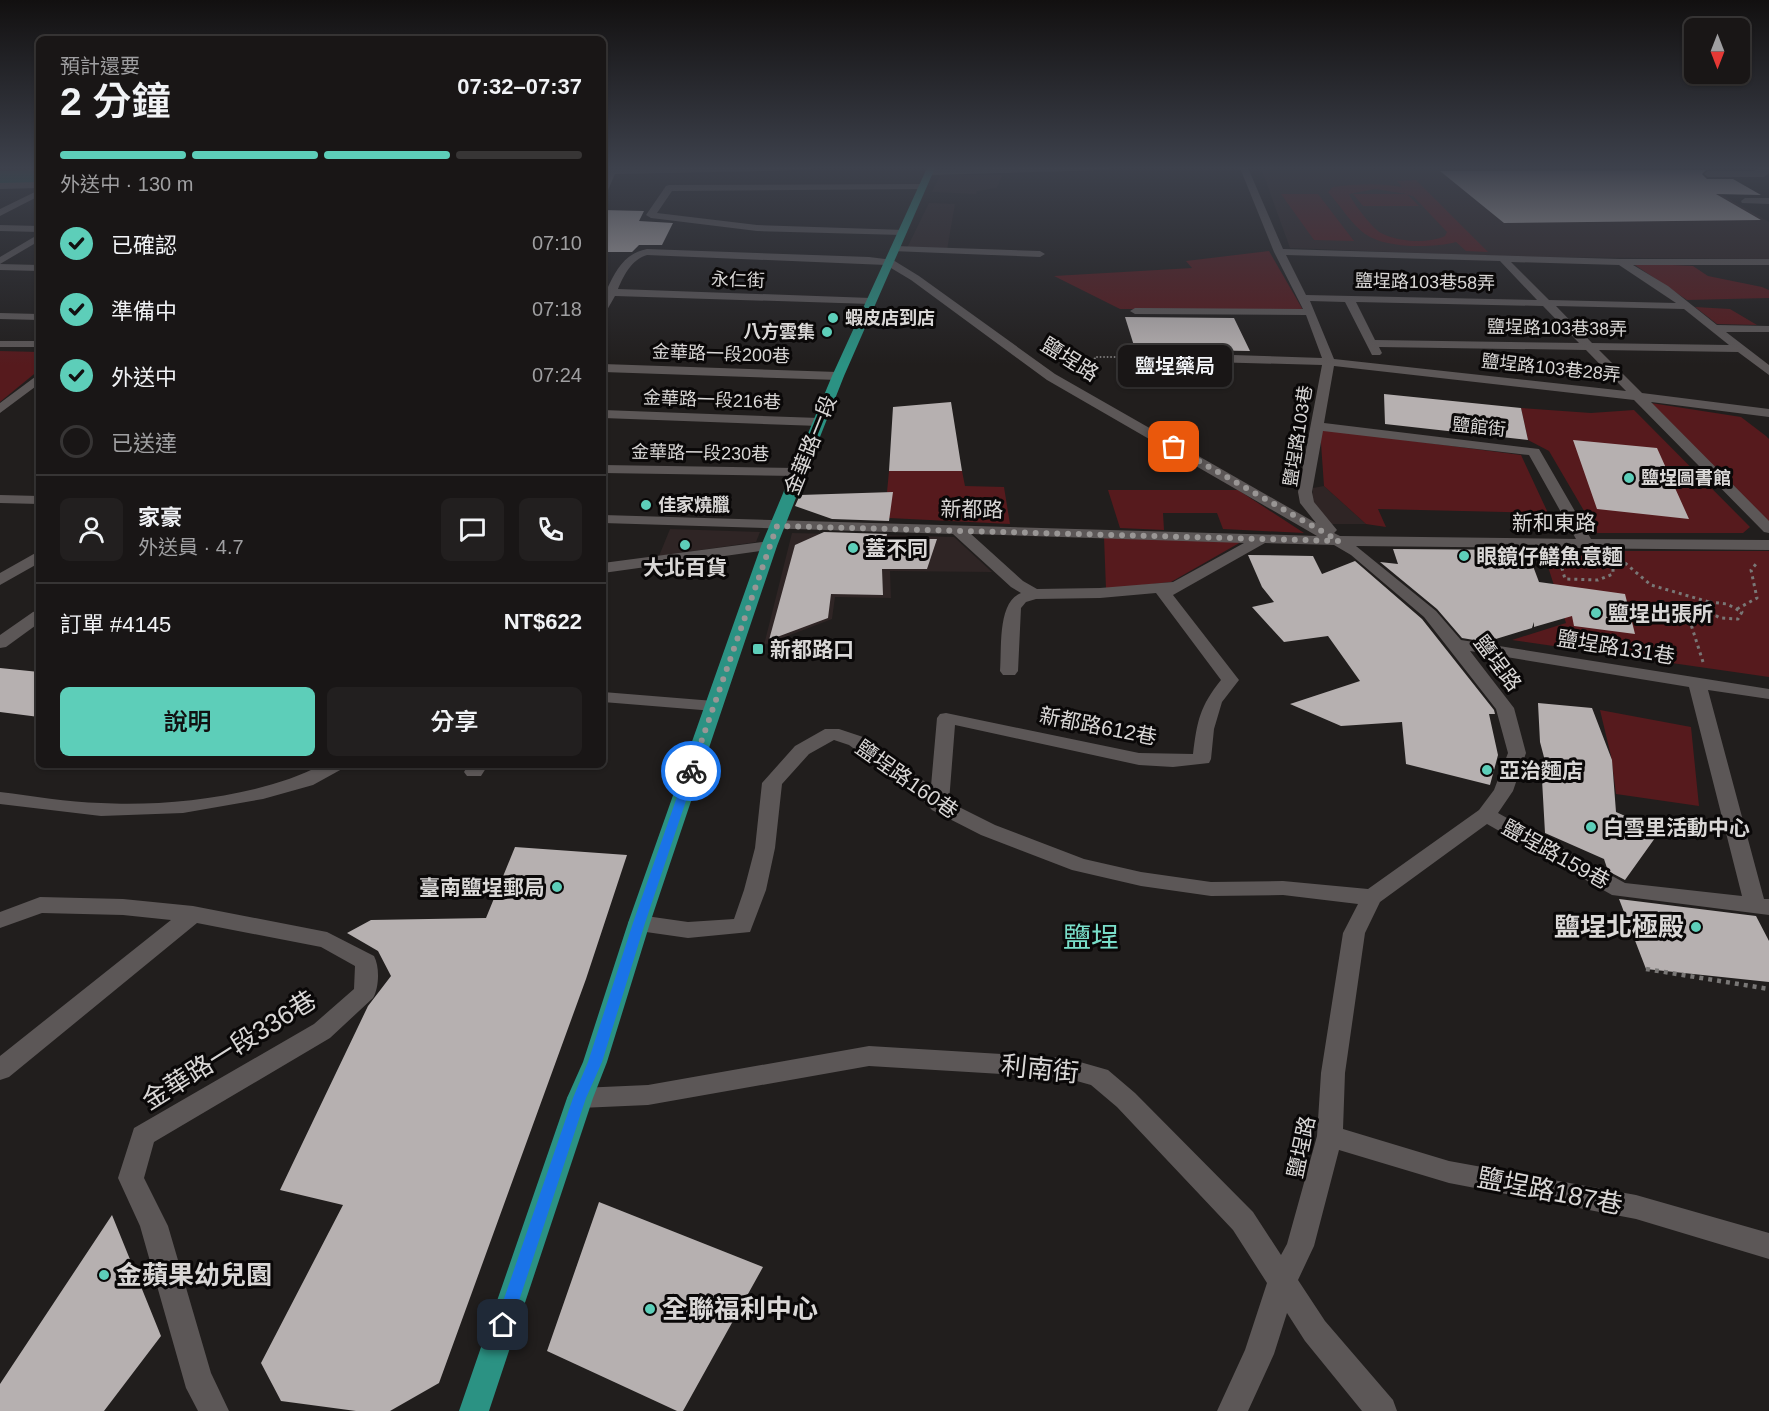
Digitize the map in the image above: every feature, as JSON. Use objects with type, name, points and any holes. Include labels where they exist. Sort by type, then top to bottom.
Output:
[{"type":"main road","name":"金華路一段","points":[[474,1411],[773,536],[797,472],[901,234]]},
{"type":"street","name":"鹽埕路103巷","points":[[1272,234],[1311,312],[1329,362],[1305,492],[1307,502],[1339,541]]},
{"type":"street","points":[[0,261],[36,239]]},
{"type":"street","points":[[608,292],[623,268],[638,254],[654,251],[732,257],[869,260],[892,256],[1040,254]]},
{"type":"street","points":[[1279,252],[1503,259],[1769,262]]},
{"type":"street","name":"鹽埕路","points":[[892,256],[921,282],[1051,377],[1356,552],[1430,614],[1505,708],[1516,753],[1503,791],[1486,815],[1372,897],[1354,933],[1333,1073],[1330,1136],[1300,1246],[1282,1282],[1259,1354],[1232,1411]]},
{"type":"street","name":"鹽埕路103巷58弄","points":[[1503,259],[1769,528]]},
{"type":"street","points":[[1620,261],[1664,288],[1769,371]]},
{"type":"street","points":[[0,267],[36,268]]},
{"type":"street","name":"永仁街","points":[[608,292],[871,301]]},
{"type":"street","name":"鹽埕路103巷58弄","points":[[1303,298],[1349,299],[1405,295],[1687,306]]},
{"type":"street","points":[[1349,299],[1372,343],[1381,368]]},
{"type":"street","points":[[1135,311],[1311,312]]},
{"type":"street","points":[[0,316],[36,317]]},
{"type":"street","points":[[1716,328],[1769,329]]},
{"type":"street","name":"鹽埕路103巷38弄","points":[[1372,343],[1742,349]]},
{"type":"street","points":[[0,344],[36,344]]},
{"type":"street","name":"鹽埕路103巷","points":[[1138,356],[1329,362]]},
{"type":"street","name":"鹽埕路103巷28弄","points":[[1329,362],[1769,413]]},
{"type":"street","name":"金華路一段200巷","points":[[606,368],[838,376]]},
{"type":"street","points":[[0,409],[36,381]]},
{"type":"street","points":[[19,395],[36,395]]},
{"type":"street","name":"金華路一段216巷","points":[[606,414],[819,422]]},
{"type":"street","name":"鹽館街","points":[[1316,426],[1534,452],[1586,543]]},
{"type":"street","name":"金華路一段230巷","points":[[606,469],[797,472]]},
{"type":"street","points":[[0,499],[36,500]]},
{"type":"street","name":"新都路","points":[[606,519],[773,536],[956,529],[1339,541]]},
{"type":"street","points":[[956,529],[1017,584],[1034,594]]},
{"type":"street","points":[[606,567],[773,536]]},
{"type":"street","points":[[1008,671],[1014,608],[1020,599],[1034,594],[1100,593],[1176,586],[1263,538]]},
{"type":"street","name":"新和東路","points":[[1339,541],[1586,543],[1765,551]]},
{"type":"street","points":[[0,580],[36,558]]},
{"type":"street","name":"新都路612巷","points":[[939,805],[946,718],[1139,759],[1173,761],[1202,759],[1205,729],[1213,701],[1230,680],[1164,594],[1176,586]]},
{"type":"street","points":[[0,643],[36,617]]},
{"type":"street","name":"鹽埕路131巷","points":[[1456,644],[1769,694]]},
{"type":"street","points":[[1697,682],[1762,906]]},
{"type":"street","points":[[606,697],[714,706]]},
{"type":"street","name":"鹽埕路160巷","points":[[639,923],[688,930],[742,926],[755,890],[765,848],[772,783],[802,750],[832,733],[856,741],[927,793],[939,805],[988,830],[1079,864],[1141,879],[1211,889],[1283,888],[1372,897]]},
{"type":"street","points":[[0,798],[101,810],[183,807],[256,795],[306,781],[329,768]]},
{"type":"street","name":"鹽埕路159巷","points":[[1486,815],[1620,890],[1762,906]]},
{"type":"street","name":"金華路一段336巷","points":[[0,920],[40,905],[123,907],[193,914],[327,940],[366,962],[365,992],[322,1031],[143,1136],[131,1178],[154,1226],[196,1378],[213,1411]]},
{"type":"street","points":[[0,1070],[193,914]]},
{"type":"street","name":"利南街","points":[[580,1098],[648,1095],[869,1056],[1066,1068],[1099,1077],[1126,1100],[1243,1221],[1315,1331],[1382,1411]]},
{"type":"street","name":"鹽埕路187巷","points":[[1330,1136],[1449,1172],[1636,1207],[1769,1246]]},
{"type":"path","points":[[1092,380],[1095,357],[1138,356]]},
{"type":"path","points":[[1737,609],[1757,598],[1751,570],[1765,551]]},
{"type":"path","points":[[1558,556],[1565,579],[1598,580],[1613,574],[1613,556],[1625,562],[1652,585],[1709,602],[1727,604],[1742,612],[1738,619],[1688,615],[1703,662]]},
{"type":"path","points":[[1709,602],[1706,610],[1717,616]]},
{"type":"path","points":[[1646,969],[1769,989]]},
{"type":"shaded area","points":[[914,234],[950,234],[947,250],[907,248]]},
{"type":"shaded area","points":[[1285,234],[1769,234],[1769,259],[1520,257],[1290,248]]},
{"type":"shaded area","points":[[1310,234],[1349,234],[1354,241],[1314,240]]},
{"type":"shaded area","points":[[1365,234],[1383,234],[1404,240],[1422,241],[1438,239],[1446,234],[1470,234],[1488,252],[1466,251],[1456,242],[1435,245],[1397,245],[1374,239]]},
{"type":"shaded area","points":[[1269,251],[1303,310],[1120,309],[1054,276],[1192,268],[1186,261]]},
{"type":"shaded area","points":[[1632,263],[1693,266],[1708,276],[1762,287],[1769,290],[1769,298],[1687,300]]},
{"type":"shaded area","points":[[1695,307],[1730,309],[1757,325],[1717,324]]},
{"type":"shaded area","points":[[0,351],[36,352],[36,372],[0,402]]},
{"type":"shaded area","points":[[1651,403],[1741,417],[1769,439],[1769,524]]},
{"type":"shaded area","points":[[1521,408],[1591,413],[1634,410],[1750,527],[1743,533],[1597,533],[1549,451],[1528,440]]},
{"type":"shaded area","points":[[1320,429],[1521,455],[1548,513],[1378,509],[1386,527],[1366,524],[1324,486]]},
{"type":"shaded area","points":[[889,471],[962,471],[965,486],[1004,487],[1010,524],[889,518],[892,492],[887,492]]},
{"type":"shaded area","points":[[1324,486],[1366,524],[1332,524],[1312,502],[1313,488]]},
{"type":"shaded area","points":[[1108,490],[1238,490],[1304,533],[1223,529],[1217,513],[1163,513],[1164,530],[1120,528]]},
{"type":"shaded area","points":[[670,529],[760,532],[756,542],[659,556]]},
{"type":"shaded area","points":[[792,533],[954,537],[992,572],[890,571],[891,598],[835,597],[832,619],[764,645]]},
{"type":"shaded area","points":[[1104,537],[1241,542],[1171,582],[1106,589]]},
{"type":"shaded area","points":[[1543,551],[1769,551],[1769,677],[1512,640],[1566,623]]},
{"type":"shaded area","points":[[1600,710],[1691,727],[1699,806],[1616,794],[1611,756]]},
{"type":"building","points":[[606,234],[668,234],[662,245],[639,245],[632,252],[606,252]]},
{"type":"building","points":[[1125,317],[1234,318],[1250,351],[1135,349]]},
{"type":"building","points":[[1384,394],[1521,408],[1528,440],[1385,424]]},
{"type":"building","points":[[951,402],[962,471],[889,471],[893,407]]},
{"type":"building","name":"鹽埕圖書館","points":[[1573,440],[1657,448],[1689,519],[1597,509]]},
{"type":"building","points":[[893,492],[889,521],[832,519],[795,506],[800,495]]},
{"type":"building","points":[[824,532],[887,534],[886,539],[937,539],[927,569],[882,569],[883,595],[831,594],[828,618],[769,640],[795,545]]},
{"type":"building","points":[[1393,549],[1527,550],[1539,582],[1625,594],[1635,634],[1574,626],[1572,616],[1534,627],[1534,622],[1532,628],[1486,642],[1462,638],[1437,609],[1380,562],[1398,564]]},
{"type":"building","points":[[1248,555],[1313,556],[1322,574],[1355,561],[1422,619],[1494,710],[1495,714],[1489,714],[1498,755],[1490,785],[1406,764],[1402,722],[1341,726],[1290,704],[1360,681],[1328,636],[1284,642],[1252,607],[1274,602],[1262,587]]},
{"type":"building","points":[[0,668],[36,672],[36,717],[0,712]]},
{"type":"building","points":[[1538,703],[1592,708],[1612,760],[1616,812],[1660,831],[1625,880],[1608,871],[1604,859],[1545,833],[1541,762],[1545,761],[1540,742]]},
{"type":"building","points":[[515,847],[627,855],[586,979],[439,1383],[390,1411],[356,1411],[281,1401],[261,1363],[343,1205],[280,1190],[368,1006],[391,976],[378,951],[347,933],[371,920],[486,918]]},
{"type":"building","name":"鹽埕北極殿","points":[[1619,899],[1756,916],[1769,941],[1769,982],[1646,969]]},
{"type":"building","name":"全聯福利中心","points":[[599,1202],[763,1267],[683,1411],[677,1411],[547,1351]]},
{"type":"building","name":"金蘋果幼兒園","points":[[112,1215],[161,1336],[104,1411],[0,1411],[0,1384]]},
{"type":"way so far","points":[[691,771],[777,526],[1339,541],[1174,447]]},
{"type":"place","name":"蝦皮店到店","points":[[833,318]]},
{"type":"place","name":"八方雲集","points":[[827,332]]},
{"type":"place","name":"鹽埕藥局","points":[[1174,447]]},
{"type":"place","name":"鹽埕圖書館","points":[[1629,478]]},
{"type":"place","name":"佳家燒臘","points":[[646,505]]},
{"type":"place","name":"大北百貨","points":[[685,545]]},
{"type":"place","name":"蓋不同","points":[[853,548]]},
{"type":"place","name":"眼鏡仔鱔魚意麵","points":[[1464,556]]},
{"type":"place","name":"鹽埕出張所","points":[[1596,613]]},
{"type":"place","name":"新都路口","points":[[758,649]]},
{"type":"place","name":"亞治麵店","points":[[1487,770]]},
{"type":"place","name":"白雪里活動中心","points":[[1591,827]]},
{"type":"place","name":"臺南鹽埕郵局","points":[[557,887]]},
{"type":"place","name":"鹽埕北極殿","points":[[1696,927]]},
{"type":"place","name":"金蘋果幼兒園","points":[[104,1275]]},
{"type":"place","name":"全聯福利中心","points":[[650,1309]]},
{"type":"district","name":"鹽埕","points":[[1091,937]]},
{"type":"route","points":[[503,1325],[580,1098],[595,1062],[691,771]]}]
